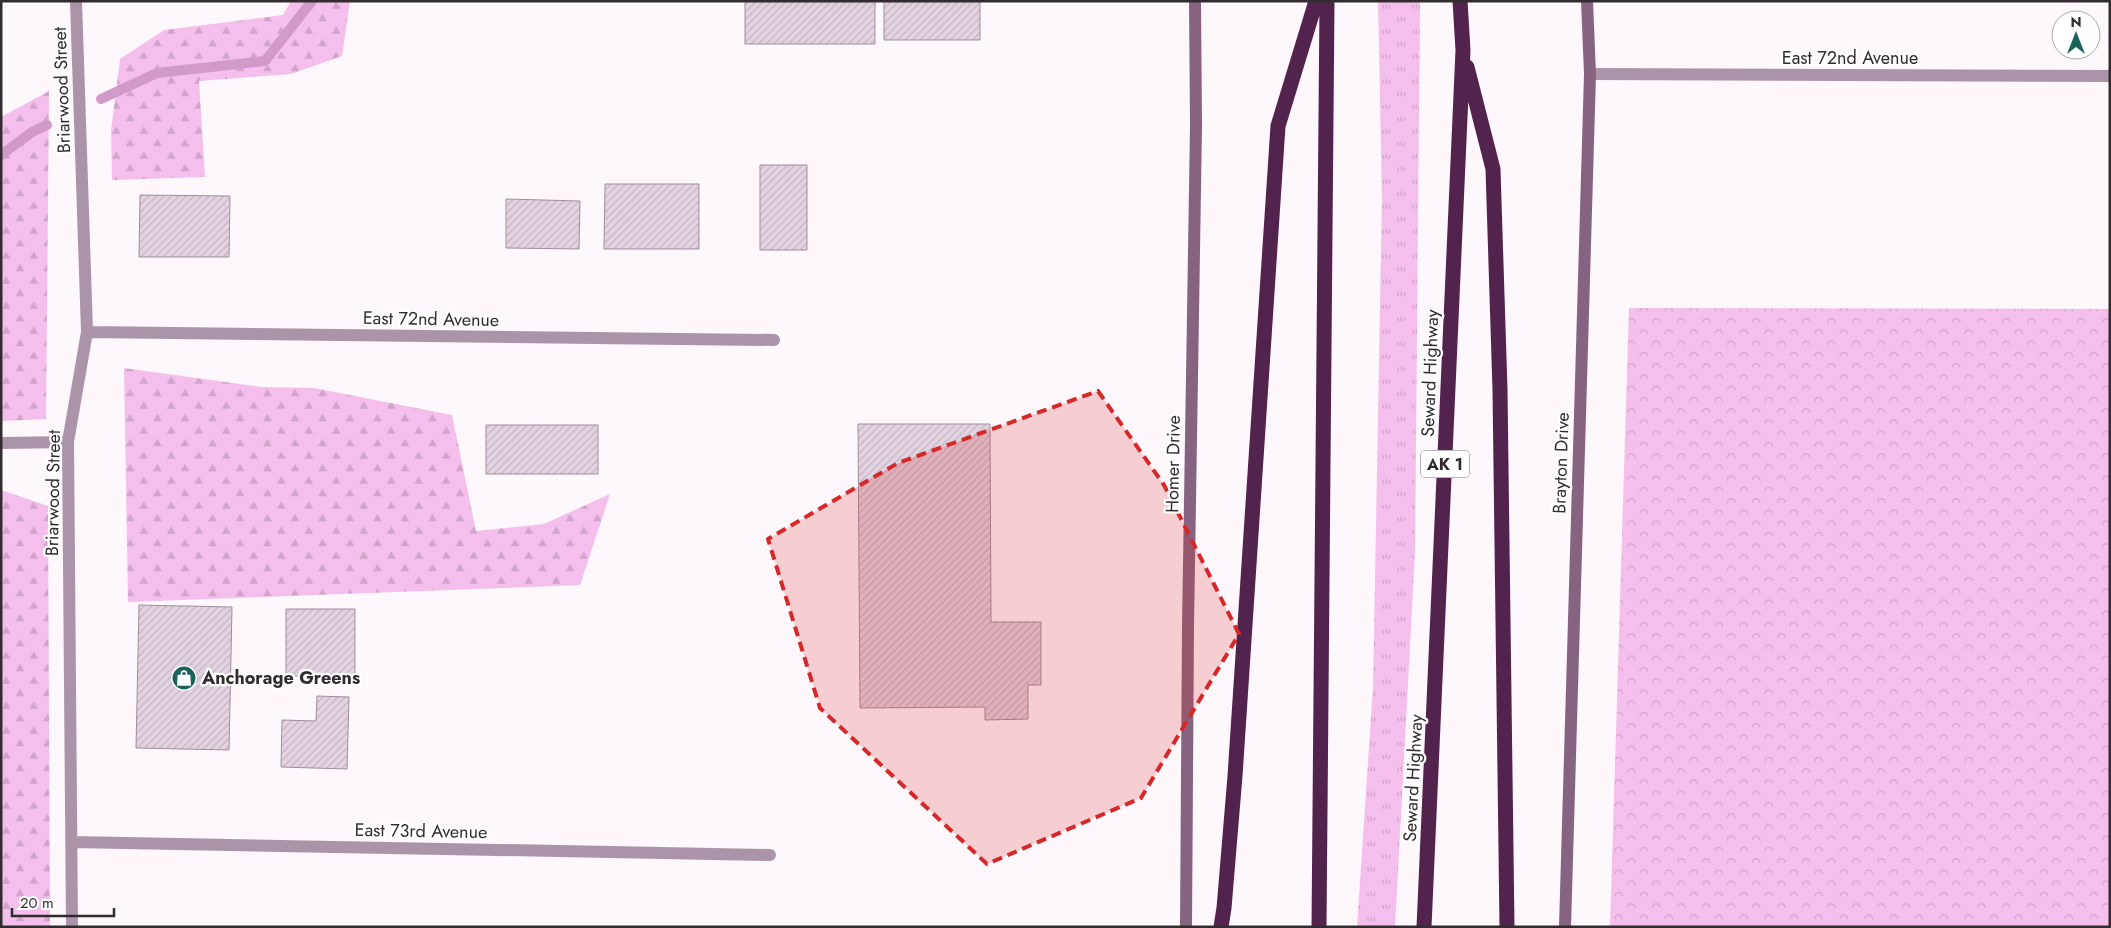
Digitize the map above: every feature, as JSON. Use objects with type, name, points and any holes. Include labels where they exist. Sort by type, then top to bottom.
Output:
[{"type":"highway","points":[[1221,927],[1236,776],[1278,126],[1316,1]]},
{"type":"highway","points":[[1319,927],[1327,1]]},
{"type":"highway","name":"Seward Highway","points":[[1424,927],[1463,50],[1460,1]]},
{"type":"highway","points":[[1463,50],[1493,169],[1500,390],[1507,927]]},
{"type":"street","name":"Briarwood Street","points":[[72,927],[68,442],[87,332],[76,1]]},
{"type":"street","name":"Homer Drive","points":[[1186,927],[1188,627],[1196,126],[1195,1]]},
{"type":"street","name":"Brayton Drive","points":[[1565,927],[1590,74],[1587,1]]},
{"type":"street","name":"East 72nd Avenue","points":[[1590,74],[2110,76]]},
{"type":"street","name":"East 72nd Avenue","points":[[87,332],[774,340]]},
{"type":"street","points":[[1,443],[68,442]]},
{"type":"street","name":"East 73rd Avenue","points":[[72,842],[770,855]]},
{"type":"highlighted area","points":[[1098,391],[1164,485],[1239,634],[1141,798],[987,864],[820,708],[768,539],[898,463]]},
{"type":"green space","points":[[291,1],[350,1],[342,56],[291,74],[199,81],[205,177],[112,180],[111,131],[120,59],[164,30],[283,15]]},
{"type":"green space","points":[[1378,1],[1420,1],[1415,552],[1395,927],[1357,927],[1373,687],[1382,198]]},
{"type":"green space","points":[[49,91],[46,419],[1,421],[1,117]]},
{"type":"green space","points":[[1629,308],[2110,309],[2110,927],[1610,927]]},
{"type":"green space","points":[[124,368],[261,387],[314,388],[452,415],[476,531],[544,524],[610,494],[580,585],[128,602]]},
{"type":"green space","points":[[1,490],[48,506],[50,927],[1,927]]},
{"type":"building","points":[[745,1],[875,1],[875,44],[745,44]]},
{"type":"building","points":[[884,1],[980,1],[980,40],[884,40]]},
{"type":"building","points":[[760,165],[807,165],[807,250],[760,250]]},
{"type":"building","points":[[605,184],[699,184],[699,249],[604,249]]},
{"type":"building","points":[[140,195],[230,196],[229,257],[139,257]]},
{"type":"building","points":[[506,199],[580,201],[579,249],[506,248]]},
{"type":"building","points":[[858,424],[990,424],[991,622],[1041,622],[1041,685],[1028,685],[1028,719],[985,720],[985,707],[860,708]]},
{"type":"building","points":[[486,425],[598,425],[598,474],[486,474]]},
{"type":"building","name":"Anchorage Greens","points":[[139,605],[232,607],[229,750],[136,748]]},
{"type":"building","points":[[286,609],[355,609],[355,676],[286,676]]},
{"type":"building","points":[[317,696],[349,697],[347,769],[281,767],[282,720],[316,721]]},
{"type":"waterway","points":[[101,99],[157,73],[265,61],[312,1]]},
{"type":"waterway","points":[[1,155],[32,132],[47,125]]},
{"type":"place","name":"Anchorage Greens","points":[[184,678]]}]
